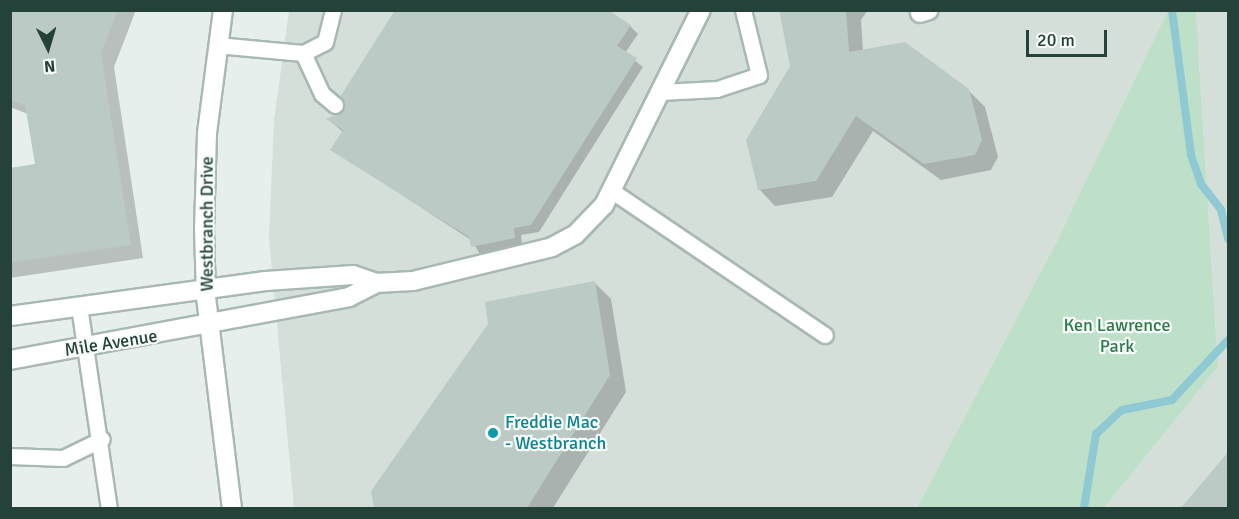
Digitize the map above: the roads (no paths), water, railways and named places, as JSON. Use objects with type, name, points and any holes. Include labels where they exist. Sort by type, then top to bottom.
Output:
[{"type":"street","name":"Westbranch Drive","points":[[223,10],[207,134],[206,287],[232,508]]},
{"type":"street","points":[[10,316],[206,287],[353,275],[376,283],[412,281],[539,253],[575,235],[612,191],[701,10]]},
{"type":"street","name":"Mile Avenue","points":[[10,360],[87,348],[349,297],[376,283]]},
{"type":"lane","points":[[217,45],[303,53],[325,42],[333,10]]},
{"type":"lane","points":[[661,92],[717,89],[759,75],[743,10]]},
{"type":"lane","points":[[303,53],[322,94],[335,105]]},
{"type":"lane","points":[[612,191],[825,335]]},
{"type":"lane","points":[[79,306],[102,439],[110,508]]},
{"type":"lane","points":[[10,456],[63,458],[102,439]]},
{"type":"waterway","points":[[1172,10],[1191,155],[1201,184],[1221,210],[1228,239]]},
{"type":"waterway","points":[[1084,508],[1096,434],[1122,410],[1172,400],[1228,340]]},
{"type":"place","name":"Freddie Mac - Westbranch","points":[[493,433]]},
{"type":"park label","name":"Ken Lawrence Park","points":[[1117,336]]}]
